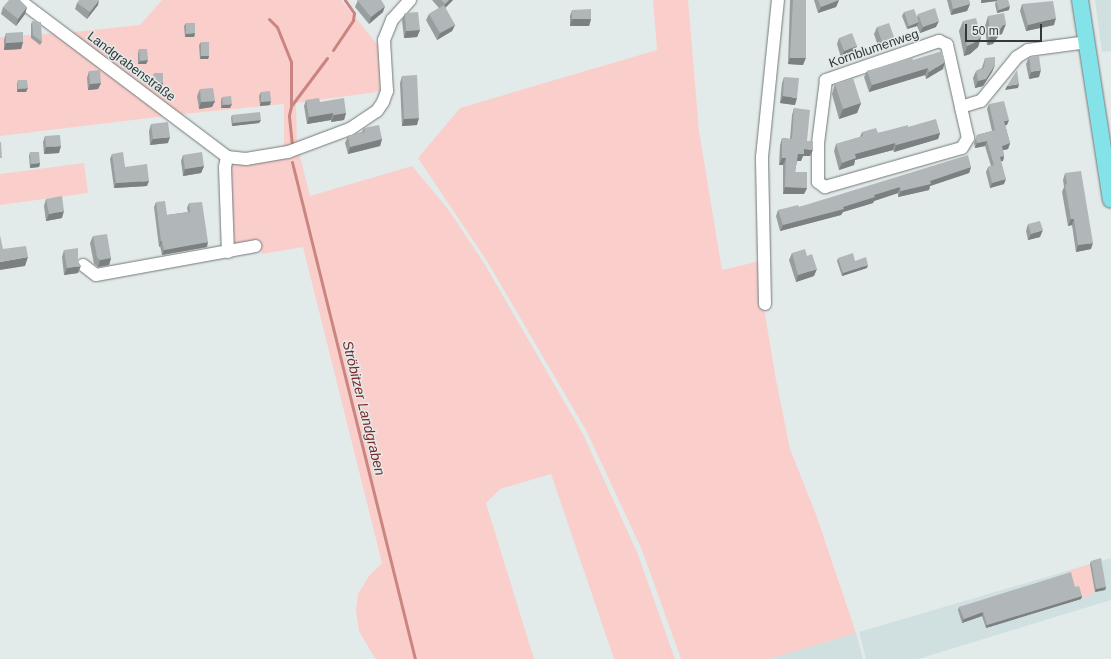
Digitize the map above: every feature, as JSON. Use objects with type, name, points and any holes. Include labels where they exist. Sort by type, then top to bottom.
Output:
[{"type":"main road","points":[[1080,0],[1111,200]]},
{"type":"street","name":"Landgrabenstraße","points":[[19,0],[227,157]]},
{"type":"street","points":[[228,252],[225,167],[227,157],[246,159],[288,152],[350,129],[376,111],[387,91],[384,40],[392,20],[410,0]]},
{"type":"street","points":[[765,304],[762,157],[778,0]]},
{"type":"street","name":"Kornblumenweg","points":[[938,41],[947,45],[961,107],[968,138],[962,148],[826,187],[818,182],[818,143],[826,80],[938,41]]},
{"type":"street","points":[[961,107],[981,101],[1017,57],[1028,50],[1087,42]]},
{"type":"street","points":[[83,265],[96,275],[255,246]]},
{"type":"shaded area","points":[[162,0],[341,0],[381,49],[384,91],[296,103],[297,146],[284,147],[284,104],[174,115],[0,136],[0,37],[56,33],[168,110],[73,32],[140,25]]},
{"type":"shaded area","points":[[653,0],[688,0],[699,131],[722,270],[760,261],[764,308],[776,380],[790,449],[817,517],[856,633],[769,659],[681,659],[642,550],[587,432],[487,261],[418,158],[460,108],[657,50]]},
{"type":"shaded area","points":[[1095,0],[1111,0],[1111,51],[1102,52]]},
{"type":"shaded area","points":[[299,152],[310,196],[412,166],[448,209],[484,263],[583,434],[637,552],[675,659],[614,659],[551,474],[500,489],[486,503],[534,659],[376,659],[373,655],[359,631],[356,610],[358,594],[369,576],[382,563],[303,247],[262,254],[259,240],[234,245],[230,164],[246,165]]},
{"type":"shaded area","points":[[84,163],[88,193],[0,205],[0,174]]},
{"type":"shaded area","points":[[1111,558],[1111,600],[918,659],[866,659],[859,632]]},
{"type":"shaded area","points":[[1090,564],[1095,592],[1081,599],[1078,590],[1074,591],[1068,571]]},
{"type":"shaded area","points":[[856,633],[863,659],[769,659]]},
{"type":"building","points":[[9,0],[20,0],[27,7],[18,19],[3,7]]},
{"type":"building","points":[[79,0],[99,0],[90,12],[77,3]]},
{"type":"building","points":[[357,0],[381,0],[385,6],[371,17]]},
{"type":"building","points":[[441,0],[449,0],[445,4]]},
{"type":"building","points":[[793,0],[806,0],[806,58],[790,58]]},
{"type":"building","points":[[818,0],[839,0],[821,7]]},
{"type":"building","points":[[951,0],[969,0],[970,4],[953,9]]},
{"type":"building","points":[[1008,0],[1010,6],[999,10],[996,1]]},
{"type":"building","points":[[1053,1],[1056,18],[1028,25],[1022,4]]},
{"type":"building","points":[[444,5],[455,25],[440,33],[429,14]]},
{"type":"building","points":[[935,8],[939,21],[923,27],[918,14]]},
{"type":"building","points":[[591,9],[591,19],[572,19],[572,10]]},
{"type":"building","points":[[914,9],[919,22],[909,26],[904,12]]},
{"type":"building","points":[[418,12],[420,30],[406,31],[405,13]]},
{"type":"building","points":[[1004,13],[1006,24],[1003,25],[997,34],[991,35],[988,16]]},
{"type":"building","points":[[976,18],[981,37],[974,43],[967,46],[963,21]]},
{"type":"building","points":[[32,21],[41,22],[42,42],[33,35]]},
{"type":"building","points":[[186,23],[195,23],[195,33],[186,34]]},
{"type":"building","points":[[889,23],[894,37],[882,42],[877,27]]},
{"type":"building","points":[[23,32],[23,42],[6,43],[6,33]]},
{"type":"building","points":[[852,33],[857,46],[844,51],[839,38]]},
{"type":"building","points":[[201,42],[209,42],[209,56],[201,56]]},
{"type":"building","points":[[139,49],[147,49],[148,60],[140,61]]},
{"type":"building","points":[[942,51],[945,62],[929,72],[928,68],[872,85],[867,71],[912,57],[913,60]]},
{"type":"building","points":[[1039,56],[1041,70],[1031,72],[1029,57]]},
{"type":"building","points":[[995,57],[995,65],[986,79],[978,81],[976,71],[984,68],[985,58]]},
{"type":"building","points":[[100,70],[101,83],[90,84],[89,71]]},
{"type":"building","points":[[1017,70],[1019,84],[1007,86]]},
{"type":"building","points":[[154,73],[163,73],[163,83],[155,83]]},
{"type":"building","points":[[417,75],[419,118],[404,119],[402,76]]},
{"type":"building","points":[[784,77],[799,78],[797,98],[783,96]]},
{"type":"building","points":[[853,78],[861,103],[843,109],[835,84]]},
{"type":"building","points":[[18,80],[27,80],[28,88],[18,89]]},
{"type":"building","points":[[213,88],[215,101],[201,102],[200,89]]},
{"type":"building","points":[[270,91],[271,101],[261,102],[261,92]]},
{"type":"building","points":[[231,96],[232,104],[223,105],[222,97]]},
{"type":"building","points":[[319,98],[320,102],[344,98],[346,113],[334,115],[333,113],[309,117],[306,100]]},
{"type":"building","points":[[1004,101],[1009,120],[1004,121],[1010,143],[1002,146],[1004,156],[1000,157],[1006,179],[992,183],[988,167],[994,165],[987,141],[977,143],[976,138],[977,135],[995,130],[989,104]]},
{"type":"building","points":[[794,108],[810,110],[807,141],[813,141],[813,150],[804,149],[804,154],[798,154],[795,172],[807,172],[807,188],[785,187],[786,158],[782,158],[782,138],[792,139]]},
{"type":"building","points":[[260,112],[261,120],[233,123],[232,115]]},
{"type":"building","points":[[936,119],[940,133],[855,154],[856,158],[842,163],[836,144],[863,136],[862,132],[876,128],[878,133],[908,125],[908,127]]},
{"type":"building","points":[[168,122],[170,137],[153,139],[151,124]]},
{"type":"building","points":[[379,125],[382,139],[350,147],[348,136],[365,132],[364,128]]},
{"type":"building","points":[[60,135],[61,146],[46,147],[45,136]]},
{"type":"building","points":[[1,142],[2,158],[0,158]]},
{"type":"building","points":[[30,152],[39,152],[40,163],[31,164]]},
{"type":"building","points":[[123,152],[125,167],[147,164],[149,181],[116,183],[112,154]]},
{"type":"building","points":[[202,152],[204,166],[185,169],[183,155]]},
{"type":"building","points":[[968,155],[971,167],[930,181],[931,184],[901,191],[900,187],[843,207],[844,209],[783,225],[778,210],[798,205],[799,207]]},
{"type":"building","points":[[1081,171],[1093,243],[1078,245],[1074,219],[1071,219],[1065,185],[1067,184],[1065,173]]},
{"type":"building","points":[[62,196],[64,211],[49,214],[46,199]]},
{"type":"building","points":[[165,201],[167,215],[190,212],[189,203],[202,202],[208,242],[164,250],[161,241],[156,202]]},
{"type":"building","points":[[1040,221],[1043,230],[1031,234],[1028,224]]},
{"type":"building","points":[[107,234],[111,258],[100,260],[97,257],[93,236]]},
{"type":"building","points":[[0,235],[3,249],[26,246],[28,257],[0,262]]},
{"type":"building","points":[[78,248],[78,261],[81,266],[67,268],[64,250]]},
{"type":"building","points":[[805,249],[807,256],[812,254],[817,269],[798,275],[792,253]]},
{"type":"building","points":[[853,253],[855,261],[866,257],[868,265],[843,273],[838,258]]},
{"type":"building","points":[[1101,558],[1106,587],[1096,589],[1091,561]]},
{"type":"building","points":[[1071,572],[1075,587],[1079,586],[1082,596],[987,625],[983,612],[964,619],[959,607]]},
{"type":"waterway","name":"Ströbitzer Landgraben","points":[[333,50],[353,20],[354,13],[345,0]]},
{"type":"waterway","points":[[269,19],[277,27],[291,62],[291,105]]},
{"type":"waterway","name":"Ströbitzer Landgraben","points":[[292,145],[289,115],[291,106],[327,58]]},
{"type":"waterway","name":"Ströbitzer Landgraben","points":[[292,162],[415,659]]}]
